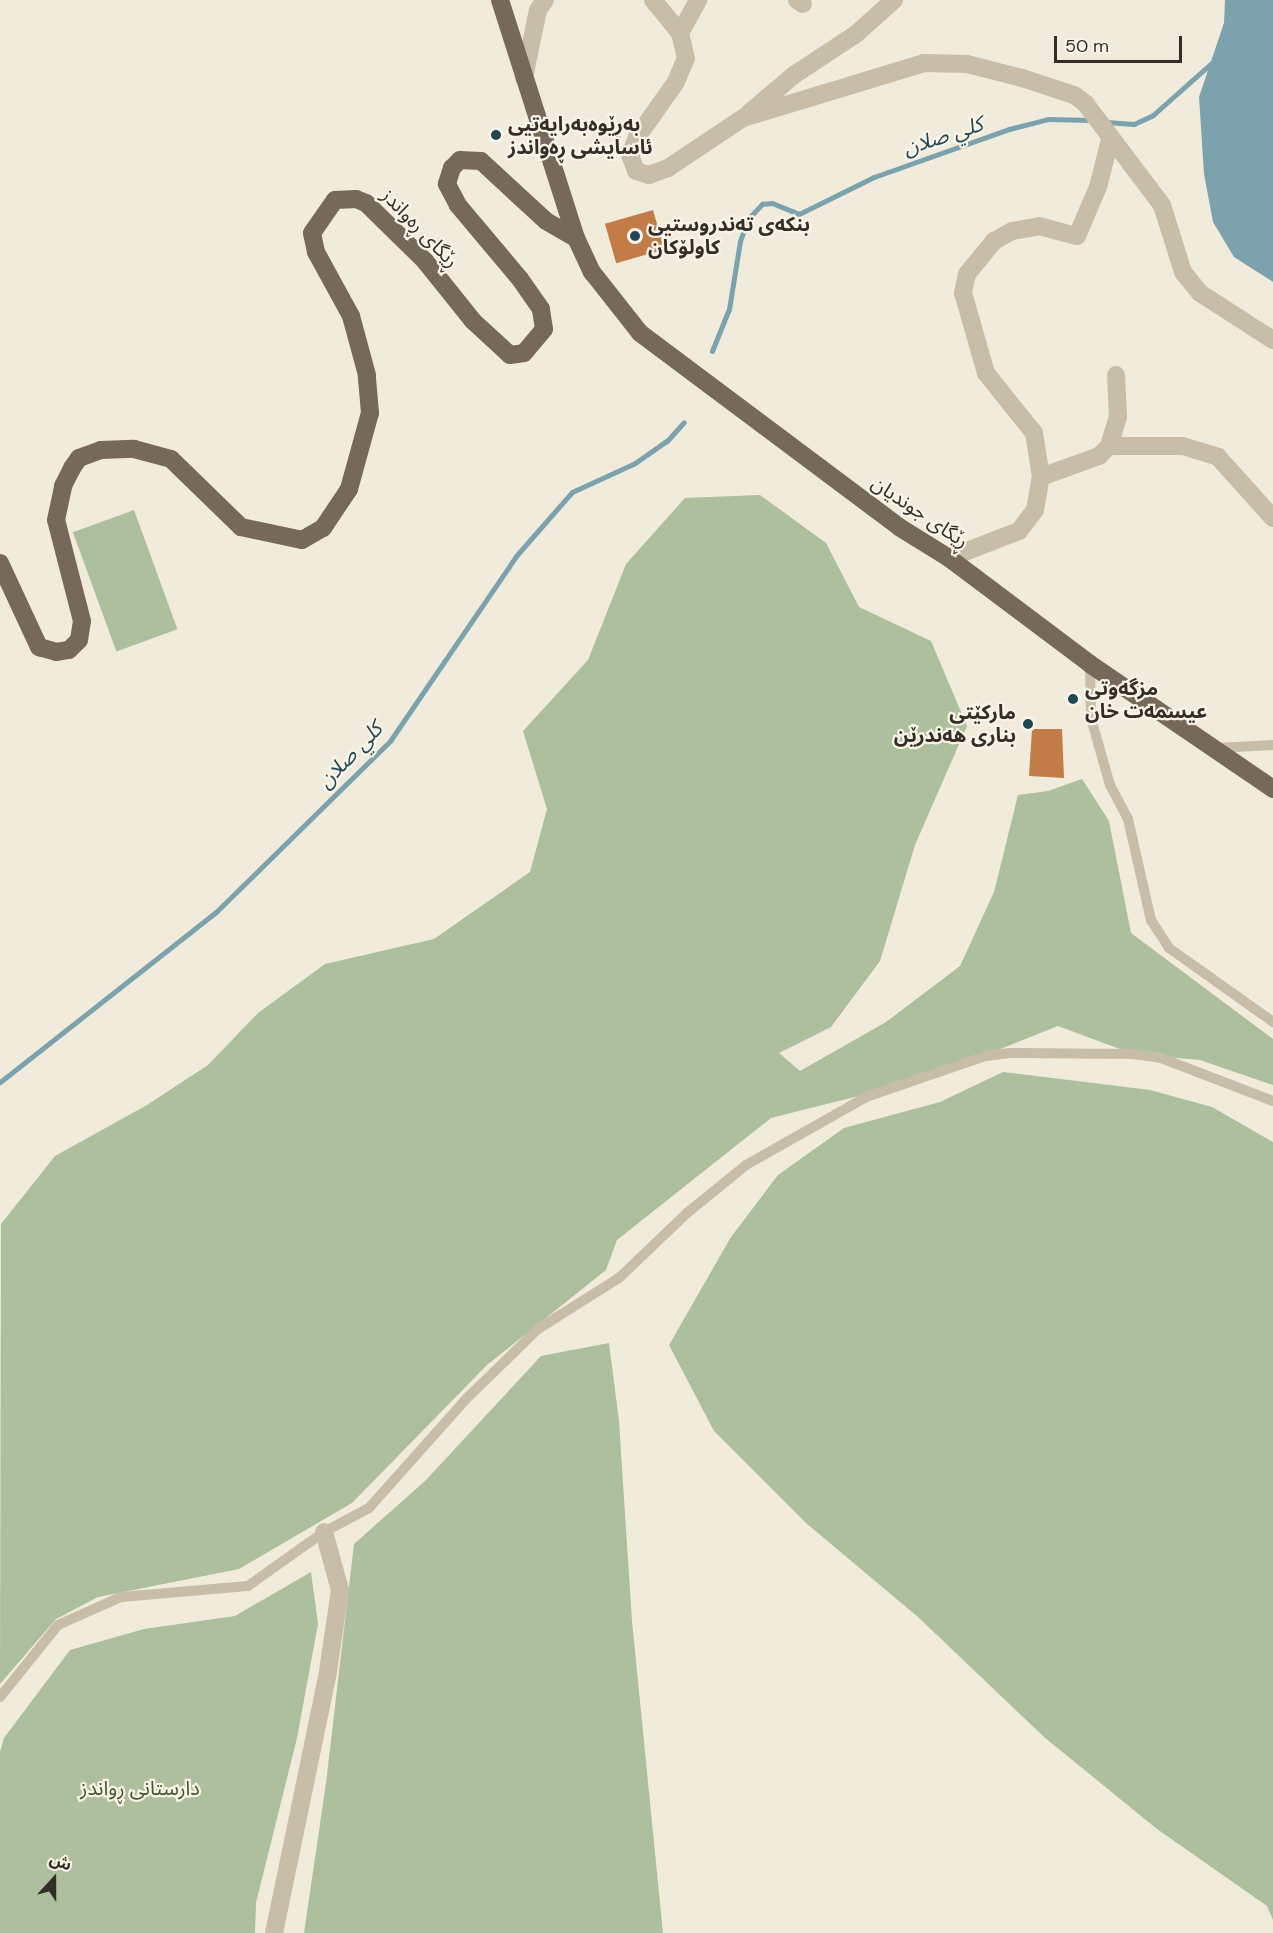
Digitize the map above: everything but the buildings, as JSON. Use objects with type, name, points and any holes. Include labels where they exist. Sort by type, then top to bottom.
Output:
[{"type":"main road","name":"ڕێگای جوندیان","points":[[500,0],[576,238],[608,296],[661,351],[899,527],[949,558],[1090,664],[1273,789]]},
{"type":"main road","name":"ڕێگای ڕەواندز","points":[[0,563],[39,647],[56,652],[69,650],[79,640],[82,621],[56,520],[63,486],[72,468],[79,458],[101,450],[134,449],[171,459],[241,528],[302,540],[323,528],[349,489],[370,412],[367,375],[351,316],[316,252],[312,233],[335,200],[356,199],[366,203],[425,261],[473,321],[510,355],[524,352],[544,329],[541,309],[520,279],[458,205],[447,184],[453,168],[460,160],[481,161],[546,221],[576,238]]},
{"type":"street","points":[[524,78],[538,10],[545,0]]},
{"type":"street","points":[[653,0],[680,33],[686,58],[676,82],[637,137],[630,155],[636,171],[649,175],[668,168],[743,118],[794,75],[856,34],[894,0]]},
{"type":"street","points":[[680,33],[698,0]]},
{"type":"street","points":[[743,118],[924,63],[978,67],[1060,90],[1085,103],[1107,136],[1162,205],[1183,272],[1200,293],[1273,340]]},
{"type":"street","points":[[949,558],[1019,531],[1035,510],[1041,477],[1034,433],[986,373],[963,293],[967,274],[994,241],[1012,231],[1039,226],[1077,236],[1098,187],[1107,136]]},
{"type":"street","points":[[1041,477],[1099,456],[1109,446],[1118,417],[1116,375]]},
{"type":"street","points":[[1109,446],[1183,446],[1218,457],[1273,518]]},
{"type":"street","points":[[274,1933],[327,1678],[340,1590],[324,1532]]},
{"type":"lane","points":[[1090,664],[1091,718],[1110,785],[1128,819],[1151,920],[1169,948],[1273,1022]]},
{"type":"lane","points":[[1214,749],[1273,745]]},
{"type":"lane","points":[[0,1697],[58,1625],[121,1597],[248,1586],[324,1532],[369,1508],[466,1399],[537,1329],[619,1278],[687,1213],[746,1165],[866,1096],[986,1056],[1010,1053],[1133,1054],[1161,1058],[1273,1101]]},
{"type":"green space","points":[[760,495],[826,543],[859,607],[931,641],[967,726],[915,845],[880,961],[831,1027],[779,1053],[800,1071],[886,1022],[960,966],[994,892],[1018,795],[1048,791],[1082,779],[1109,821],[1131,933],[1273,1039],[1273,1085],[1200,1060],[1133,1054],[1058,1026],[926,1079],[771,1118],[617,1240],[606,1270],[487,1365],[352,1503],[239,1569],[98,1597],[56,1619],[0,1684],[1,1224],[55,1156],[147,1105],[208,1065],[258,1013],[325,964],[434,939],[530,872],[547,809],[523,731],[588,660],[626,564],[685,498]]},
{"type":"green space","points":[[134,510],[177,629],[116,652],[73,532]]},
{"type":"green space","points":[[1003,1072],[1150,1090],[1212,1107],[1273,1142],[1273,1920],[1267,1906],[1157,1829],[1044,1737],[918,1617],[806,1523],[714,1431],[669,1345],[731,1237],[778,1175],[844,1128],[940,1102]]},
{"type":"green space","points":[[609,1343],[619,1421],[632,1621],[663,1933],[304,1933],[326,1783],[354,1544],[425,1481],[541,1356]]},
{"type":"green space","name":"دارستانی ڕواندز","points":[[311,1572],[318,1624],[297,1738],[256,1903],[255,1933],[0,1933],[0,1752],[4,1738],[70,1650],[144,1629],[235,1616]]},
{"type":"water","points":[[1225,0],[1273,0],[1273,282],[1234,257],[1213,222],[1204,174],[1199,97],[1224,23]]},
{"type":"waterway","name":"كلي صلان","points":[[1106,122],[1134,124],[1153,115],[1215,60]]},
{"type":"waterway","name":"كلي صلان","points":[[712,351],[729,309],[740,241],[748,219],[762,204],[772,203],[799,214],[874,177],[1009,129],[1048,119],[1091,120]]},
{"type":"waterway","name":"كلي صلان","points":[[0,1082],[217,911],[390,741],[516,556],[572,492],[635,463],[667,441],[684,422]]},
{"type":"place","name":"بەڕێوەبەرایەتیی ئاسایشی ڕەواندز","points":[[496,135]]},
{"type":"place","name":"بنکەی تەندروستیی کاولۆکان","points":[[635,236]]},
{"type":"place","name":"مزگەوتی عیسمەت خان","points":[[1073,699]]},
{"type":"place","name":"مارکێتی بناری هەندرێن","points":[[1028,724]]}]
